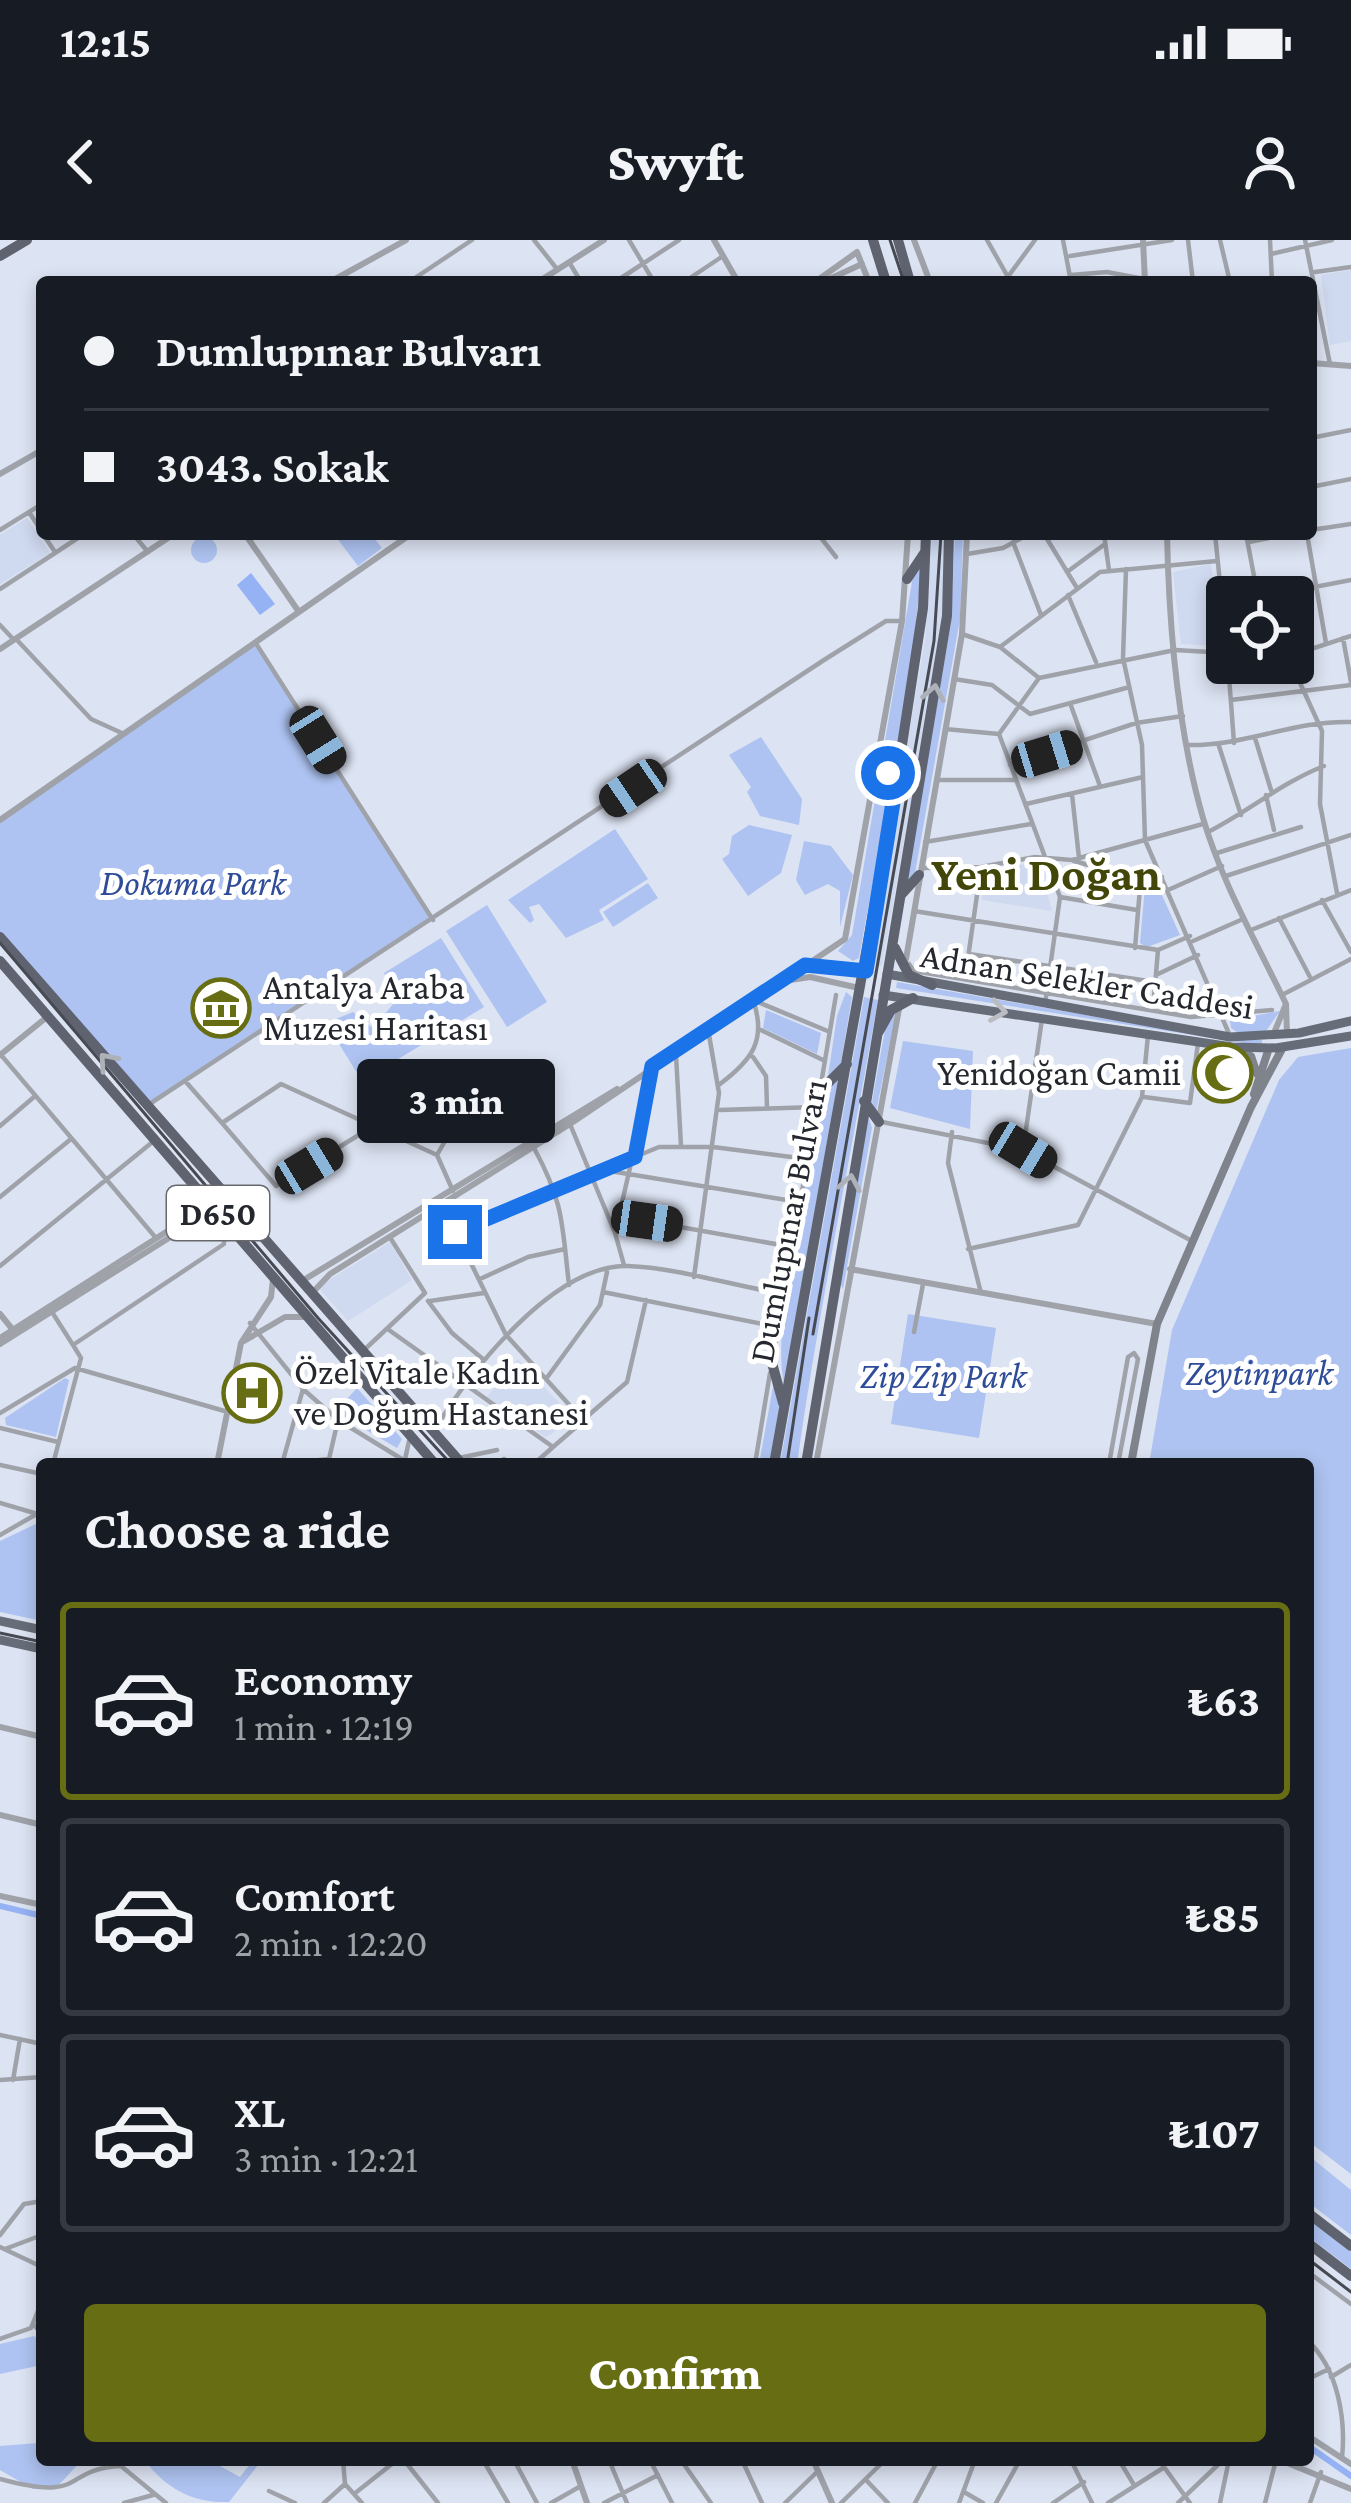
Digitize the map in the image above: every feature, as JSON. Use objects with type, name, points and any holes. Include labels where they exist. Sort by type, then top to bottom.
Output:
[{"type":"highway","points":[[0,256],[27,240]]},
{"type":"highway","points":[[873,240],[884,276]]},
{"type":"highway","points":[[898,240],[908,276]]},
{"type":"highway","name":"Dumlupınar Bulvarı","points":[[775,1458],[866,971],[923,608],[926,540]]},
{"type":"highway","name":"Dumlupınar Bulvarı","points":[[807,1458],[947,616],[950,540]]},
{"type":"highway","points":[[907,579],[926,550]]},
{"type":"highway","points":[[882,750],[894,796]]},
{"type":"highway","points":[[898,898],[920,871]]},
{"type":"highway","points":[[893,935],[896,956],[909,975],[932,986]]},
{"type":"highway","name":"D650","points":[[0,937],[456,1458]]},
{"type":"highway","name":"D650","points":[[0,961],[429,1458]]},
{"type":"highway","points":[[866,971],[887,974]]},
{"type":"highway","points":[[863,989],[883,995]]},
{"type":"highway","points":[[47,1017],[51,998]]},
{"type":"highway","points":[[874,1041],[891,1010],[913,998]]},
{"type":"highway","points":[[819,1092],[849,1061]]},
{"type":"highway","points":[[864,1101],[879,1122]]},
{"type":"highway","points":[[838,1280],[844,1299]]},
{"type":"highway","points":[[772,1364],[784,1406]]},
{"type":"highway","points":[[1314,2218],[1351,2246]]},
{"type":"highway","points":[[1314,2248],[1351,2276]]},
{"type":"main road","name":"Adnan Selekler Caddesi","points":[[887,974],[932,986],[965,985],[1269,1048],[1351,1036]]},
{"type":"main road","name":"Adnan Selekler Caddesi","points":[[883,995],[1198,1043],[1287,1034],[1351,1021]]},
{"type":"main road","points":[[1283,1047],[1287,1034]]},
{"type":"main road","points":[[1269,1048],[1273,1035]]},
{"type":"main road","name":"Adnan Selekler Caddesi","points":[[1231,1042],[1251,1056],[1258,1079]]},
{"type":"main road","name":"Adnan Selekler Caddesi","points":[[1132,1458],[1157,1324],[1251,1108],[1283,1047]]},
{"type":"main road","name":"Adnan Selekler Caddesi","points":[[1251,1108],[1269,1048]]},
{"type":"main road","points":[[0,1621],[36,1629]]},
{"type":"main road","points":[[0,1640],[36,1648]]},
{"type":"street","points":[[348,276],[406,240]]},
{"type":"street","points":[[418,276],[472,240]]},
{"type":"street","points":[[534,240],[557,269]]},
{"type":"street","points":[[551,276],[604,240]]},
{"type":"street","points":[[629,240],[650,276]]},
{"type":"street","points":[[624,276],[679,240]]},
{"type":"street","points":[[714,240],[735,276]]},
{"type":"street","points":[[852,240],[867,276]]},
{"type":"street","points":[[914,240],[928,276]]},
{"type":"street","points":[[986,240],[1004,276]]},
{"type":"street","points":[[1009,276],[1035,240]]},
{"type":"street","points":[[1063,240],[1071,276]]},
{"type":"street","points":[[1070,256],[1142,241],[1172,240]]},
{"type":"street","points":[[1188,240],[1192,276]]},
{"type":"street","points":[[1220,240],[1229,276]]},
{"type":"street","points":[[1270,240],[1272,276]]},
{"type":"street","points":[[1271,254],[1332,240]]},
{"type":"street","points":[[1142,241],[1145,276]]},
{"type":"street","points":[[1305,243],[1314,276]]},
{"type":"street","points":[[827,276],[857,252]]},
{"type":"street","points":[[693,276],[723,256]]},
{"type":"street","points":[[569,262],[577,276]]},
{"type":"street","points":[[834,276],[862,265]]},
{"type":"street","points":[[1313,272],[1351,267]]},
{"type":"street","points":[[1083,276],[1107,272],[1126,276]]},
{"type":"street","points":[[1317,294],[1330,367]]},
{"type":"street","points":[[1317,364],[1351,366]]},
{"type":"street","points":[[1317,437],[1351,430]]},
{"type":"street","points":[[0,475],[36,453]]},
{"type":"street","points":[[1317,486],[1351,479]]},
{"type":"street","points":[[0,530],[36,508]]},
{"type":"street","points":[[29,512],[36,522]]},
{"type":"street","points":[[1317,530],[1351,524]]},
{"type":"street","points":[[47,540],[55,552]]},
{"type":"street","points":[[0,589],[74,540]]},
{"type":"street","points":[[138,540],[148,552]]},
{"type":"street","points":[[0,649],[166,540]]},
{"type":"street","points":[[249,540],[299,612]]},
{"type":"street","points":[[0,820],[402,540]]},
{"type":"street","points":[[823,540],[836,557]]},
{"type":"street","points":[[314,1295],[328,1272],[571,1124],[848,934],[902,621],[908,540]]},
{"type":"street","points":[[968,540],[962,634],[906,959],[914,971],[965,985],[1226,1018],[1272,1010]]},
{"type":"street","points":[[967,554],[1017,540]]},
{"type":"street","points":[[1048,540],[1077,588]]},
{"type":"street","points":[[1105,540],[1108,570]]},
{"type":"street","points":[[1167,540],[1184,745],[1207,828],[1243,919],[1286,1004],[1287,1034]]},
{"type":"street","points":[[1215,540],[1219,576]]},
{"type":"street","points":[[1255,576],[1246,543],[1261,540]]},
{"type":"street","points":[[1310,540],[1326,643]]},
{"type":"street","points":[[1013,542],[1041,615]]},
{"type":"street","points":[[1067,572],[1105,544]]},
{"type":"street","points":[[1000,647],[1108,570],[1217,561]]},
{"type":"street","points":[[1126,569],[1126,688],[1143,777],[1145,840],[1226,1018],[1231,1042]]},
{"type":"street","points":[[1316,587],[1351,580]]},
{"type":"street","points":[[1068,595],[1097,664]]},
{"type":"street","points":[[146,1106],[824,660],[886,621],[902,621]]},
{"type":"street","points":[[0,625],[91,719],[124,734]]},
{"type":"street","points":[[962,634],[1000,647],[1039,678]]},
{"type":"street","points":[[1231,700],[1351,683],[1347,637],[1314,649]]},
{"type":"street","points":[[255,642],[433,920]]},
{"type":"street","points":[[999,734],[1039,678],[1124,658],[1175,650],[1206,651]]},
{"type":"street","points":[[954,679],[992,686],[1016,707],[1041,713],[1126,688]]},
{"type":"street","points":[[1230,684],[1234,742]]},
{"type":"street","points":[[1302,684],[1319,721],[1324,766],[1320,804],[1337,893]]},
{"type":"street","points":[[1070,703],[1100,786]]},
{"type":"street","points":[[1010,765],[1136,723],[1183,716]]},
{"type":"street","points":[[1184,745],[1219,746],[1319,721],[1351,722]]},
{"type":"street","points":[[945,729],[999,734]]},
{"type":"street","points":[[999,734],[1060,897],[1045,1004]]},
{"type":"street","points":[[1254,737],[1275,831]]},
{"type":"street","points":[[1219,746],[1241,815]]},
{"type":"street","points":[[920,871],[1076,859],[1207,828],[1241,815],[1268,792],[1324,766]]},
{"type":"street","points":[[1024,805],[1143,777]]},
{"type":"street","points":[[936,780],[1016,780]]},
{"type":"street","points":[[1072,793],[1076,859]]},
{"type":"street","points":[[925,842],[1031,824]]},
{"type":"street","points":[[1217,853],[1275,831],[1301,827]]},
{"type":"street","points":[[1226,876],[1351,835]]},
{"type":"street","points":[[1076,859],[1162,877]]},
{"type":"street","points":[[1168,890],[1222,866]]},
{"type":"street","points":[[965,985],[981,867]]},
{"type":"street","points":[[1135,948],[1141,875]]},
{"type":"street","points":[[1249,930],[1351,890]]},
{"type":"street","points":[[1060,897],[1137,910]]},
{"type":"street","points":[[1282,995],[1351,955],[1322,900]]},
{"type":"street","points":[[913,911],[1159,950],[1243,919]]},
{"type":"street","points":[[1279,917],[1310,977]]},
{"type":"street","points":[[833,948],[843,968]]},
{"type":"street","points":[[1153,1009],[1159,950]]},
{"type":"street","points":[[969,954],[1156,978],[1198,955]]},
{"type":"street","points":[[805,965],[866,971]]},
{"type":"street","points":[[780,981],[810,977],[863,989]]},
{"type":"street","points":[[756,1458],[836,995]]},
{"type":"street","points":[[719,1085],[752,1055],[761,1030],[753,1000]]},
{"type":"street","points":[[753,1000],[830,1032]]},
{"type":"street","points":[[1273,1035],[1286,1004]]},
{"type":"street","points":[[817,1458],[899,1009]]},
{"type":"street","points":[[47,1017],[0,1055],[156,1238]]},
{"type":"street","points":[[1289,1017],[1304,1031]]},
{"type":"street","points":[[1023,1150],[1042,1018]]},
{"type":"street","points":[[694,1277],[718,1110],[719,1085],[709,1029]]},
{"type":"street","points":[[761,1030],[825,1061]]},
{"type":"street","points":[[968,1249],[1078,1226],[1142,1096],[1148,1035]]},
{"type":"street","points":[[1142,1096],[1190,1103],[1198,1043]]},
{"type":"street","points":[[676,1051],[681,1146]]},
{"type":"street","points":[[752,1055],[766,1076],[767,1107]]},
{"type":"street","points":[[615,1233],[652,1066]]},
{"type":"street","points":[[185,1081],[275,1186],[375,1126]]},
{"type":"street","points":[[222,1123],[281,1084],[437,1155],[453,1191]]},
{"type":"street","points":[[302,1281],[391,1239],[453,1191],[620,1088]]},
{"type":"street","points":[[0,1126],[34,1097]]},
{"type":"street","points":[[437,1155],[457,1120],[448,1106]]},
{"type":"street","points":[[718,1110],[817,1107]]},
{"type":"street","points":[[879,1122],[952,1132],[1023,1150],[1192,1241]]},
{"type":"street","points":[[571,1124],[624,1266]]},
{"type":"street","points":[[952,1132],[948,1162],[981,1294]]},
{"type":"street","points":[[0,1197],[71,1139]]},
{"type":"street","points":[[0,1266],[155,1140]]},
{"type":"street","points":[[455,1232],[635,1157],[681,1146],[807,1159]]},
{"type":"street","points":[[534,1148],[558,1192],[569,1286]]},
{"type":"street","points":[[606,1170],[626,1177],[799,1202]]},
{"type":"street","points":[[441,1203],[506,1335],[583,1420]]},
{"type":"street","points":[[0,1341],[156,1238],[212,1206],[233,1206]]},
{"type":"street","points":[[0,1341],[212,1206]]},
{"type":"street","points":[[74,1345],[224,1244],[224,1220]]},
{"type":"street","points":[[615,1233],[647,1221],[792,1247]]},
{"type":"street","points":[[391,1239],[425,1302],[484,1360]]},
{"type":"street","points":[[479,1279],[528,1257],[565,1249]]},
{"type":"street","points":[[432,1433],[461,1386],[506,1335],[569,1286],[624,1266],[784,1294]]},
{"type":"street","points":[[850,1269],[1157,1324]]},
{"type":"street","points":[[545,1381],[600,1305],[607,1272]]},
{"type":"street","points":[[218,1458],[241,1343],[271,1297],[273,1275]]},
{"type":"street","points":[[914,1332],[923,1282]]},
{"type":"street","points":[[603,1292],[778,1327]]},
{"type":"street","points":[[364,1351],[425,1302],[484,1293]]},
{"type":"street","points":[[541,1458],[627,1382],[646,1300]]},
{"type":"street","points":[[52,1312],[81,1358],[74,1368],[54,1458]]},
{"type":"street","points":[[0,1314],[13,1330]]},
{"type":"street","points":[[241,1343],[292,1314],[304,1317]]},
{"type":"street","points":[[250,1323],[303,1389],[338,1420],[400,1458]]},
{"type":"street","points":[[389,1330],[461,1386],[553,1447]]},
{"type":"street","points":[[1110,1458],[1128,1357],[1133,1353],[1138,1359],[1119,1458]]},
{"type":"street","points":[[0,1413],[74,1368],[228,1412]]},
{"type":"street","points":[[284,1458],[303,1389]]},
{"type":"street","points":[[329,1458],[338,1420]]},
{"type":"street","points":[[0,1428],[58,1442]]},
{"type":"street","points":[[407,1458],[410,1437]]},
{"type":"street","points":[[469,1458],[497,1450]]},
{"type":"street","points":[[0,1465],[36,1473]]},
{"type":"street","points":[[0,1503],[36,1512]]},
{"type":"street","points":[[0,1534],[36,1516]]},
{"type":"street","points":[[0,1727],[36,1736]]},
{"type":"street","points":[[0,1815],[36,1824]]},
{"type":"street","points":[[0,1896],[36,1904]]},
{"type":"street","points":[[0,2035],[36,2043]]},
{"type":"street","points":[[13,2080],[20,2039]]},
{"type":"street","points":[[0,2080],[36,2078]]},
{"type":"street","points":[[0,2235],[24,2204],[36,2202]]},
{"type":"street","points":[[1,2249],[36,2237]]},
{"type":"street","points":[[1,2249],[36,2264]]},
{"type":"street","points":[[1314,2276],[1351,2304]]},
{"type":"street","points":[[0,2339],[34,2325],[36,2319]]},
{"type":"street","points":[[1314,2350],[1330,2373],[1342,2415],[1342,2458]]},
{"type":"street","points":[[1314,2377],[1351,2365]]},
{"type":"street","points":[[1342,2415],[1351,2412]]},
{"type":"street","points":[[1314,2440],[1351,2464]]},
{"type":"street","points":[[0,2479],[37,2495],[52,2495],[116,2466]]},
{"type":"street","points":[[125,2466],[152,2499]]},
{"type":"street","points":[[344,2466],[345,2484],[362,2503]]},
{"type":"street","points":[[354,2494],[393,2466]]},
{"type":"street","points":[[406,2466],[434,2503]]},
{"type":"street","points":[[486,2466],[508,2503]]},
{"type":"street","points":[[517,2466],[537,2503]]},
{"type":"street","points":[[574,2466],[586,2503]]},
{"type":"street","points":[[612,2466],[627,2503]]},
{"type":"street","points":[[653,2466],[672,2503]]},
{"type":"street","points":[[686,2466],[711,2503]]},
{"type":"street","points":[[749,2466],[762,2503]]},
{"type":"street","points":[[815,2466],[837,2503],[880,2466]]},
{"type":"street","points":[[915,2503],[935,2466]]},
{"type":"street","points":[[959,2503],[973,2466]]},
{"type":"street","points":[[996,2503],[1017,2466]]},
{"type":"street","points":[[1075,2466],[1092,2503]]},
{"type":"street","points":[[1123,2466],[1135,2486]]},
{"type":"street","points":[[1178,2503],[1219,2466]]},
{"type":"street","points":[[1220,2503],[1225,2466]]},
{"type":"street","points":[[1265,2503],[1276,2466]]},
{"type":"street","points":[[1300,2466],[1351,2489]]},
{"type":"street","points":[[1108,2503],[1163,2468],[1190,2503]]},
{"type":"street","points":[[784,2503],[818,2472]]},
{"type":"street","points":[[1310,2503],[1321,2472]]},
{"type":"street","points":[[604,2503],[658,2475]]},
{"type":"street","points":[[867,2481],[887,2503]]},
{"type":"street","points":[[1053,2503],[1084,2482]]},
{"type":"street","points":[[324,2503],[345,2484]]},
{"type":"street","points":[[551,2503],[581,2486]]},
{"type":"street","points":[[269,2492],[295,2503]]},
{"type":"street","points":[[964,2492],[983,2503]]},
{"type":"street","points":[[124,2503],[152,2499],[166,2503]]},
{"type":"shaded area","points":[[1351,270],[1351,341],[1330,345],[1321,275]]},
{"type":"shaded area","points":[[27,518],[36,540],[41,540],[50,553],[0,584],[0,535]]},
{"type":"shaded area","points":[[932,540],[946,540],[942,624],[882,966],[870,964],[925,640]]},
{"type":"shaded area","points":[[1211,564],[1213,576],[1206,576],[1206,645],[1181,644],[1173,572]]},
{"type":"shaded area","points":[[251,573],[275,604],[260,615],[237,585]]},
{"type":"shaded area","points":[[1038,862],[1052,911],[982,900],[984,871]]},
{"type":"shaded area","points":[[390,1242],[412,1280],[348,1321],[318,1287]]},
{"type":"shaded area","points":[[518,1359],[574,1419],[546,1437],[487,1397]]},
{"type":"green space","points":[[196,540],[212,540],[216,555],[209,562],[199,562],[192,555]]},
{"type":"green space","points":[[338,540],[376,540],[382,548],[358,566]]},
{"type":"green space","points":[[955,540],[963,540],[960,619],[915,873],[906,885],[951,623]]},
{"type":"green space","points":[[923,558],[910,676],[859,958],[853,961],[838,951],[852,935],[913,576]]},
{"type":"green space","name":"Dokuma Park","points":[[255,642],[433,920],[146,1106],[0,936],[0,820]]},
{"type":"green space","points":[[761,737],[802,799],[799,825],[760,816],[747,792],[751,787],[729,755]]},
{"type":"green space","points":[[749,825],[792,835],[781,873],[748,896],[722,859],[729,854],[732,836]]},
{"type":"green space","points":[[615,829],[648,879],[599,910],[604,920],[566,938],[539,904],[529,907],[534,920],[530,923],[508,900]]},
{"type":"green space","points":[[804,841],[831,846],[853,875],[840,927],[840,891],[828,884],[805,895],[796,880]]},
{"type":"green space","points":[[1156,882],[1180,935],[1147,947],[1140,943],[1145,886]]},
{"type":"green space","points":[[648,883],[658,898],[613,927],[603,912]]},
{"type":"green space","points":[[487,905],[547,1002],[507,1027],[446,931]]},
{"type":"green space","points":[[441,938],[484,1007],[362,1081],[326,1023],[353,1012],[373,1028],[399,997],[384,973]]},
{"type":"green space","points":[[897,982],[1229,1040],[1262,1040],[1262,1046],[896,988]]},
{"type":"green space","points":[[846,992],[852,997],[841,1063],[828,1076],[837,1016]]},
{"type":"green space","points":[[864,997],[878,1000],[798,1458],[781,1458]]},
{"type":"green space","points":[[766,1010],[821,1033],[817,1054],[763,1028]]},
{"type":"green space","points":[[1280,1011],[1266,1031],[1239,1034],[1231,1028],[1230,1020]]},
{"type":"green space","points":[[896,1012],[876,1112],[872,1102],[886,1024]]},
{"type":"green space","points":[[903,1041],[973,1051],[970,1129],[890,1108]]},
{"type":"green space","name":"Zeytinpark","points":[[1351,1048],[1351,2174],[1314,2146],[1314,1458],[1150,1458],[1172,1330],[1279,1080],[1298,1057]]},
{"type":"green space","points":[[839,1075],[784,1384],[783,1321],[794,1240],[825,1091]]},
{"type":"green space","points":[[867,1112],[872,1128],[843,1289],[840,1283]]},
{"type":"green space","name":"Zip Zip Park","points":[[908,1314],[996,1328],[979,1438],[891,1424]]},
{"type":"green space","points":[[65,1378],[69,1380],[56,1437],[6,1425],[5,1418]]},
{"type":"green space","points":[[774,1381],[780,1404],[770,1458],[760,1458]]},
{"type":"green space","points":[[357,1388],[402,1439],[397,1448],[335,1412]]},
{"type":"green space","points":[[36,1524],[36,1620],[0,1612],[0,1541]]},
{"type":"green space","points":[[1314,2160],[1351,2190],[1351,2235],[1314,2207]]},
{"type":"green space","points":[[1314,2224],[1351,2252],[1351,2269],[1314,2241]]},
{"type":"green space","points":[[34,2336],[36,2366],[0,2374],[0,2344]]},
{"type":"green space","points":[[36,2443],[36,2466],[76,2466],[57,2487],[33,2489],[0,2470],[0,2446]]},
{"type":"green space","points":[[150,2466],[220,2466],[240,2477],[248,2466],[257,2466],[229,2502],[203,2500],[162,2479]]},
{"type":"waterway","points":[[0,1906],[36,1915]]},
{"type":"waterway","points":[[1314,2450],[1351,2476]]},
{"type":"tram line","points":[[890,240],[902,276]]},
{"type":"tram line","points":[[813,1334],[934,641],[941,540]]},
{"type":"tram line","points":[[0,943],[318,1318],[446,1458]]},
{"type":"tram line","points":[[788,1458],[809,1318]]},
{"type":"tram line","points":[[0,1633],[36,1641]]},
{"type":"tram line","points":[[1314,2264],[1351,2292]]},
{"type":"place","name":"Antalya Araba Muzesi Haritası","points":[[221,1008]]},
{"type":"place","name":"Yenidoğan Camii","points":[[1223,1073]]},
{"type":"place","name":"Özel Vitale Kadın ve Doğum Hastanesi","points":[[252,1393]]},
{"type":"district","name":"Yeni Doğan","points":[[1046,873]]},
{"type":"route","points":[[455,1232],[635,1157],[652,1066],[805,965],[866,971],[894,796],[888,773]]}]
